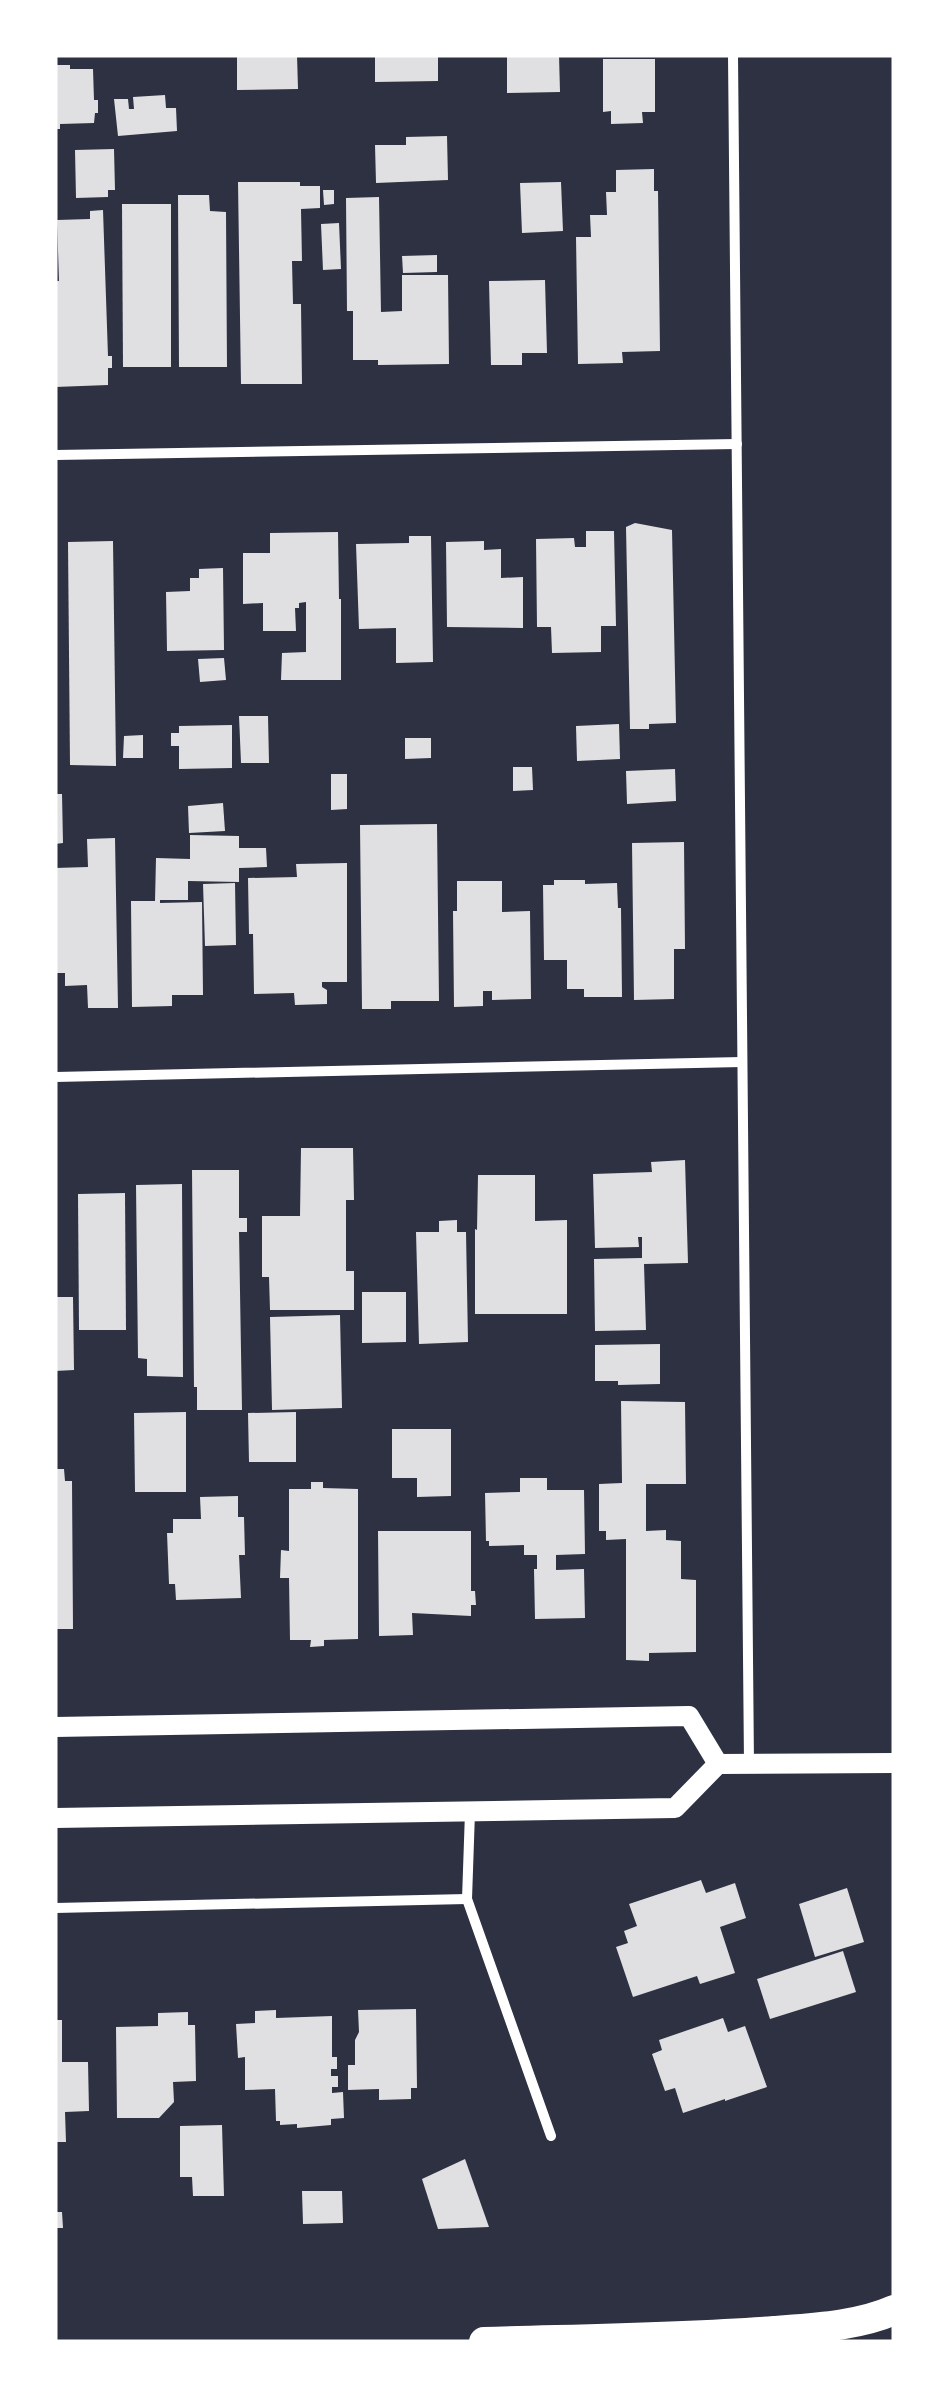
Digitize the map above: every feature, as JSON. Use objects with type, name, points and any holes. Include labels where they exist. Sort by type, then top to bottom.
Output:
[{"type":"highway","points":[[484,2342],[729,2334],[875,2319],[894,2310]]},
{"type":"main road","points":[[55,1727],[689,1716],[718,1764]]},
{"type":"main road","points":[[55,1818],[675,1808],[718,1764],[894,1763]]},
{"type":"street","points":[[733,55],[749,1764]]},
{"type":"street","points":[[55,455],[736,444]]},
{"type":"street","points":[[55,1077],[742,1062]]},
{"type":"street","points":[[470,1811],[467,1899],[550,2136]]},
{"type":"street","points":[[55,1908],[467,1899]]},
{"type":"building","points":[[237,55],[297,55],[298,89],[237,90]]},
{"type":"building","points":[[375,55],[438,55],[438,81],[375,82]]},
{"type":"building","points":[[507,55],[559,55],[560,92],[507,93]]},
{"type":"building","points":[[603,59],[655,59],[655,112],[642,112],[643,123],[611,124],[611,111],[603,112]]},
{"type":"building","points":[[55,65],[93,69],[94,100],[98,100],[94,123],[60,124],[60,129],[55,129]]},
{"type":"building","points":[[165,95],[166,108],[176,108],[177,131],[118,136],[114,99],[128,99],[129,109],[134,109],[133,97]]},
{"type":"building","points":[[447,136],[448,180],[376,183],[375,145],[406,145],[406,137]]},
{"type":"building","points":[[114,149],[115,190],[108,190],[108,197],[76,198],[75,150]]},
{"type":"building","points":[[654,169],[654,191],[658,191],[660,351],[622,352],[623,363],[578,364],[576,237],[591,237],[590,215],[607,215],[606,192],[616,192],[616,170]]},
{"type":"building","points":[[238,182],[300,182],[300,186],[320,186],[320,208],[301,209],[302,261],[292,261],[293,304],[301,304],[302,384],[241,384]]},
{"type":"building","points":[[561,182],[563,231],[522,233],[520,183]]},
{"type":"building","points":[[323,190],[334,190],[334,204],[324,205]]},
{"type":"building","points":[[178,195],[209,195],[210,211],[226,212],[227,367],[179,367]]},
{"type":"building","points":[[379,197],[381,312],[402,311],[402,275],[448,275],[449,364],[378,365],[378,360],[353,360],[353,311],[347,311],[346,198]]},
{"type":"building","points":[[122,204],[171,204],[171,367],[123,367]]},
{"type":"building","points":[[103,210],[108,356],[112,356],[108,385],[55,387],[57,220],[90,219],[90,211]]},
{"type":"building","points":[[339,223],[341,269],[323,270],[321,224]]},
{"type":"building","points":[[437,255],[437,272],[403,273],[402,256]]},
{"type":"building","points":[[545,280],[547,353],[522,353],[522,365],[491,365],[489,281]]},
{"type":"building","points":[[635,523],[672,530],[676,723],[649,724],[649,729],[630,729],[626,527]]},
{"type":"building","points":[[586,531],[614,531],[616,626],[601,626],[601,652],[552,653],[551,627],[537,627],[536,539],[574,538],[575,547],[586,547]]},
{"type":"building","points":[[338,532],[341,680],[281,680],[282,653],[306,652],[306,602],[295,608],[296,631],[263,631],[263,603],[243,604],[243,553],[270,553],[270,533]]},
{"type":"building","points":[[409,536],[431,536],[433,662],[396,663],[396,628],[359,629],[356,544],[409,543]]},
{"type":"building","points":[[113,541],[116,766],[70,765],[68,542]]},
{"type":"building","points":[[484,541],[484,550],[501,549],[501,578],[523,577],[523,628],[447,627],[446,542]]},
{"type":"building","points":[[223,568],[224,650],[167,651],[166,592],[190,591],[190,578],[199,578],[199,569]]},
{"type":"building","points":[[224,658],[226,680],[200,682],[198,659]]},
{"type":"building","points":[[239,716],[268,716],[269,763],[241,763]]},
{"type":"building","points":[[619,724],[620,759],[577,761],[576,726]]},
{"type":"building","points":[[232,725],[232,768],[179,769],[179,746],[171,746],[171,733],[179,733],[179,726]]},
{"type":"building","points":[[143,735],[143,758],[123,758],[124,736]]},
{"type":"building","points":[[405,738],[431,738],[431,758],[405,759]]},
{"type":"building","points":[[513,767],[532,767],[533,790],[513,791]]},
{"type":"building","points":[[675,769],[676,801],[627,804],[626,771]]},
{"type":"building","points":[[331,774],[347,774],[347,809],[331,810]]},
{"type":"building","points":[[55,794],[62,794],[63,843],[55,844]]},
{"type":"building","points":[[223,803],[225,831],[189,833],[188,806]]},
{"type":"building","points":[[437,824],[439,1001],[391,1001],[391,1009],[362,1009],[360,825]]},
{"type":"building","points":[[190,835],[239,836],[239,848],[266,848],[267,867],[239,868],[239,882],[188,881],[188,900],[160,900],[202,902],[203,995],[172,995],[172,1006],[132,1007],[131,901],[155,901],[156,858],[190,859]]},
{"type":"building","points":[[115,838],[118,1008],[88,1008],[87,985],[65,986],[65,973],[55,973],[55,868],[88,867],[87,839]]},
{"type":"building","points":[[684,842],[685,949],[674,949],[674,999],[634,1000],[632,843]]},
{"type":"building","points":[[347,863],[347,982],[322,982],[327,990],[327,1004],[295,1005],[294,993],[254,994],[248,878],[297,877],[296,864]]},
{"type":"building","points":[[554,880],[617,883],[622,997],[584,997],[584,989],[567,989],[567,960],[544,960],[543,885],[554,885]]},
{"type":"building","points":[[457,881],[502,881],[502,912],[530,911],[531,999],[492,1000],[492,991],[483,991],[483,1006],[454,1007],[453,911],[457,911]]},
{"type":"building","points":[[235,883],[236,945],[205,946],[203,884]]},
{"type":"building","points":[[301,1148],[353,1148],[354,1200],[346,1200],[346,1271],[354,1271],[354,1310],[270,1310],[269,1277],[262,1277],[262,1216],[300,1216]]},
{"type":"building","points":[[685,1160],[688,1263],[644,1264],[646,1330],[595,1331],[594,1259],[642,1258],[642,1237],[638,1237],[639,1247],[595,1248],[593,1174],[652,1172],[651,1162]]},
{"type":"building","points":[[192,1170],[239,1170],[239,1218],[247,1218],[247,1232],[239,1232],[242,1410],[197,1410]]},
{"type":"building","points":[[478,1175],[535,1175],[535,1221],[567,1220],[567,1314],[475,1314]]},
{"type":"building","points":[[182,1184],[183,1377],[147,1376],[147,1359],[138,1358],[136,1185]]},
{"type":"building","points":[[125,1193],[126,1330],[79,1330],[78,1194]]},
{"type":"building","points":[[457,1220],[457,1232],[466,1232],[468,1342],[419,1344],[416,1232],[439,1232],[439,1221]]},
{"type":"building","points":[[362,1292],[406,1292],[406,1342],[362,1343]]},
{"type":"building","points":[[55,1297],[73,1297],[74,1370],[55,1371]]},
{"type":"building","points":[[340,1315],[342,1408],[272,1410],[270,1317]]},
{"type":"building","points":[[660,1344],[660,1384],[595,1381],[595,1345]]},
{"type":"building","points":[[621,1401],[685,1402],[686,1484],[646,1484],[646,1531],[666,1530],[666,1540],[681,1541],[681,1579],[696,1580],[696,1652],[649,1653],[649,1661],[626,1660],[626,1539],[606,1540],[606,1531],[599,1531],[599,1484],[622,1483]]},
{"type":"building","points":[[186,1412],[186,1492],[135,1492],[134,1413]]},
{"type":"building","points":[[296,1412],[296,1462],[249,1462],[248,1413]]},
{"type":"building","points":[[392,1429],[451,1429],[451,1496],[417,1497],[417,1478],[392,1478]]},
{"type":"building","points":[[55,1469],[64,1469],[65,1481],[72,1481],[73,1629],[55,1629]]},
{"type":"building","points":[[520,1478],[547,1478],[547,1490],[584,1490],[585,1554],[556,1555],[556,1570],[584,1569],[585,1618],[535,1619],[537,1555],[524,1555],[524,1545],[489,1546],[486,1541],[485,1493],[520,1492]]},
{"type":"building","points":[[311,1482],[323,1482],[323,1488],[358,1489],[358,1639],[324,1640],[324,1646],[310,1647],[311,1640],[290,1640],[289,1578],[280,1578],[281,1550],[289,1551],[289,1489],[311,1489]]},
{"type":"building","points":[[238,1496],[238,1517],[244,1517],[245,1555],[239,1555],[241,1598],[176,1600],[175,1584],[169,1584],[167,1533],[173,1533],[173,1519],[201,1519],[200,1497]]},
{"type":"building","points":[[378,1531],[471,1531],[471,1591],[475,1591],[476,1605],[471,1605],[471,1616],[412,1613],[413,1635],[379,1636]]},
{"type":"building","points":[[701,1880],[706,1893],[735,1883],[746,1918],[720,1927],[735,1973],[700,1984],[697,1976],[633,1997],[616,1947],[628,1943],[624,1931],[637,1926],[629,1904]]},
{"type":"building","points":[[847,1888],[864,1942],[815,1957],[799,1904]]},
{"type":"building","points":[[843,1951],[856,1992],[770,2019],[757,1979]]},
{"type":"building","points":[[416,2009],[417,2088],[411,2088],[411,2099],[379,2100],[379,2089],[348,2090],[348,2065],[355,2065],[358,2010]]},
{"type":"building","points":[[276,2010],[276,2018],[332,2016],[332,2057],[337,2057],[337,2069],[331,2069],[331,2076],[338,2076],[338,2087],[332,2087],[332,2093],[343,2092],[344,2118],[331,2119],[331,2125],[280,2125],[276,2121],[275,2089],[245,2090],[245,2057],[238,2058],[236,2024],[255,2023],[255,2011]]},
{"type":"building","points":[[188,2012],[188,2025],[195,2025],[196,2081],[173,2082],[174,2102],[159,2118],[117,2118],[116,2027],[158,2026],[158,2013]]},
{"type":"building","points":[[723,2018],[728,2032],[745,2026],[767,2087],[683,2113],[675,2088],[665,2091],[652,2054],[662,2050],[659,2040]]},
{"type":"building","points":[[55,2020],[62,2020],[62,2062],[88,2062],[89,2111],[65,2112],[66,2142],[55,2142]]},
{"type":"building","points":[[222,2125],[224,2196],[193,2196],[192,2177],[180,2177],[180,2126]]},
{"type":"building","points":[[465,2159],[489,2227],[438,2229],[422,2179]]},
{"type":"building","points":[[302,2191],[342,2191],[343,2223],[303,2224]]},
{"type":"building","points":[[55,2212],[62,2212],[63,2228],[55,2228]]}]
